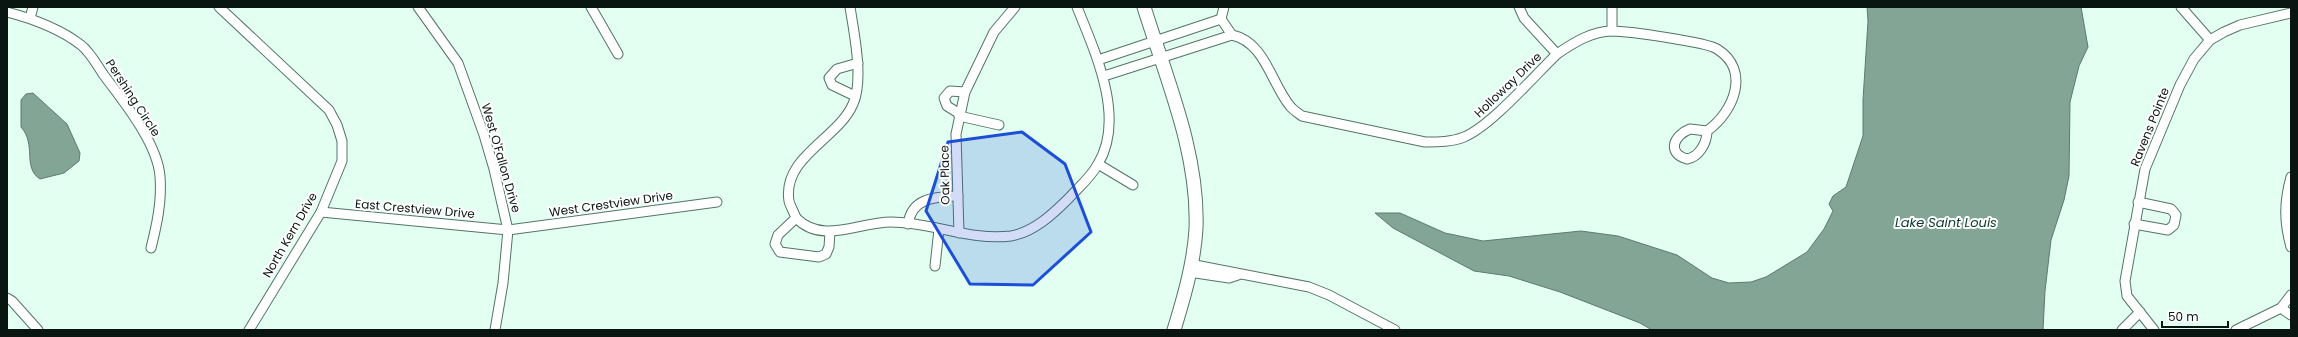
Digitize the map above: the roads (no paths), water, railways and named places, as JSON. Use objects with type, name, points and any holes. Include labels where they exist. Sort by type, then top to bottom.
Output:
[{"type":"main road","points":[[1144,7],[1182,129],[1192,170],[1196,230],[1190,268],[1174,330]]},
{"type":"street","points":[[30,18],[33,7]]},
{"type":"street","name":"North Kern Drive","points":[[219,7],[329,110],[337,125],[342,141],[342,161],[321,212],[249,330]]},
{"type":"street","name":"West O'Fallon Drive","points":[[418,7],[458,63],[484,135],[508,230],[503,283],[495,330]]},
{"type":"street","points":[[590,7],[618,54]]},
{"type":"street","points":[[850,7],[858,63],[853,104],[839,126],[797,166],[790,183],[789,201],[796,218],[802,224],[814,230],[830,232],[890,222],[990,237],[1012,236],[1034,227],[1056,212],[1098,164],[1107,140],[1109,123],[1104,76],[1078,7]]},
{"type":"street","name":"Oak Place","points":[[959,233],[956,134],[964,92],[994,32],[1015,7]]},
{"type":"street","points":[[1104,76],[1232,35],[1221,19],[1224,7]]},
{"type":"street","points":[[1519,7],[1524,18],[1557,54]]},
{"type":"street","points":[[1612,7],[1612,31]]},
{"type":"street","points":[[2181,7],[2210,40]]},
{"type":"street","name":"Pershing Circle","points":[[7,12],[30,18],[60,30],[82,46],[130,111],[154,152],[160,175],[160,208],[151,248]]},
{"type":"street","name":"Ravens Pointe","points":[[2154,330],[2127,296],[2125,281],[2145,169],[2180,85],[2194,60],[2210,40],[2240,25],[2291,13]]},
{"type":"street","points":[[1098,60],[1221,19]]},
{"type":"street","name":"Holloway Drive","points":[[1232,35],[1239,37],[1254,47],[1290,106],[1302,116],[1425,142],[1442,142],[1463,138],[1480,130],[1557,54],[1570,45],[1590,36],[1612,31],[1700,43],[1716,48],[1729,58],[1735,73],[1736,91],[1729,110],[1707,131]]},
{"type":"street","points":[[855,96],[832,85],[829,78],[832,73],[844,65],[858,63]]},
{"type":"street","points":[[964,92],[950,91],[944,98],[947,106],[960,115],[999,124]]},
{"type":"street","points":[[1098,164],[1133,185]]},
{"type":"street","points":[[2291,177],[2285,200],[2286,226],[2291,247]]},
{"type":"street","points":[[908,224],[914,207],[918,203],[937,197],[958,196]]},
{"type":"street","name":"West Crestview Drive","points":[[508,230],[716,202]]},
{"type":"street","points":[[2134,224],[2168,230],[2174,226],[2176,214],[2171,209],[2138,202]]},
{"type":"street","name":"East Crestview Drive","points":[[321,212],[508,230]]},
{"type":"street","points":[[796,218],[778,234],[775,244],[780,252],[819,257],[826,254],[829,247],[830,232]]},
{"type":"street","points":[[935,266],[939,229]]},
{"type":"street","points":[[1190,268],[1229,278],[1238,275],[1309,287],[1329,295],[1395,330]]},
{"type":"street","points":[[2236,330],[2281,308],[2291,295]]},
{"type":"street","points":[[7,298],[12,301],[38,330]]},
{"type":"street","points":[[2281,308],[2291,315]]},
{"type":"street","points":[[2122,330],[2140,312]]},
{"type":"water","name":"Lake Saint Louis","points":[[1867,7],[2081,7],[2088,47],[2079,66],[2070,102],[2069,176],[2064,200],[2051,240],[2045,291],[2043,330],[1652,330],[1640,323],[1560,292],[1509,276],[1474,271],[1393,228],[1375,213],[1400,213],[1445,233],[1483,241],[1581,231],[1618,236],[1677,255],[1712,278],[1729,283],[1751,282],[1766,277],[1807,252],[1824,229],[1833,211],[1829,204],[1833,196],[1846,187],[1863,136],[1863,100],[1868,21]]},
{"type":"water","points":[[33,93],[67,124],[80,153],[79,161],[64,173],[40,179],[32,168],[28,141],[26,134],[21,127],[21,100],[26,94]]}]
